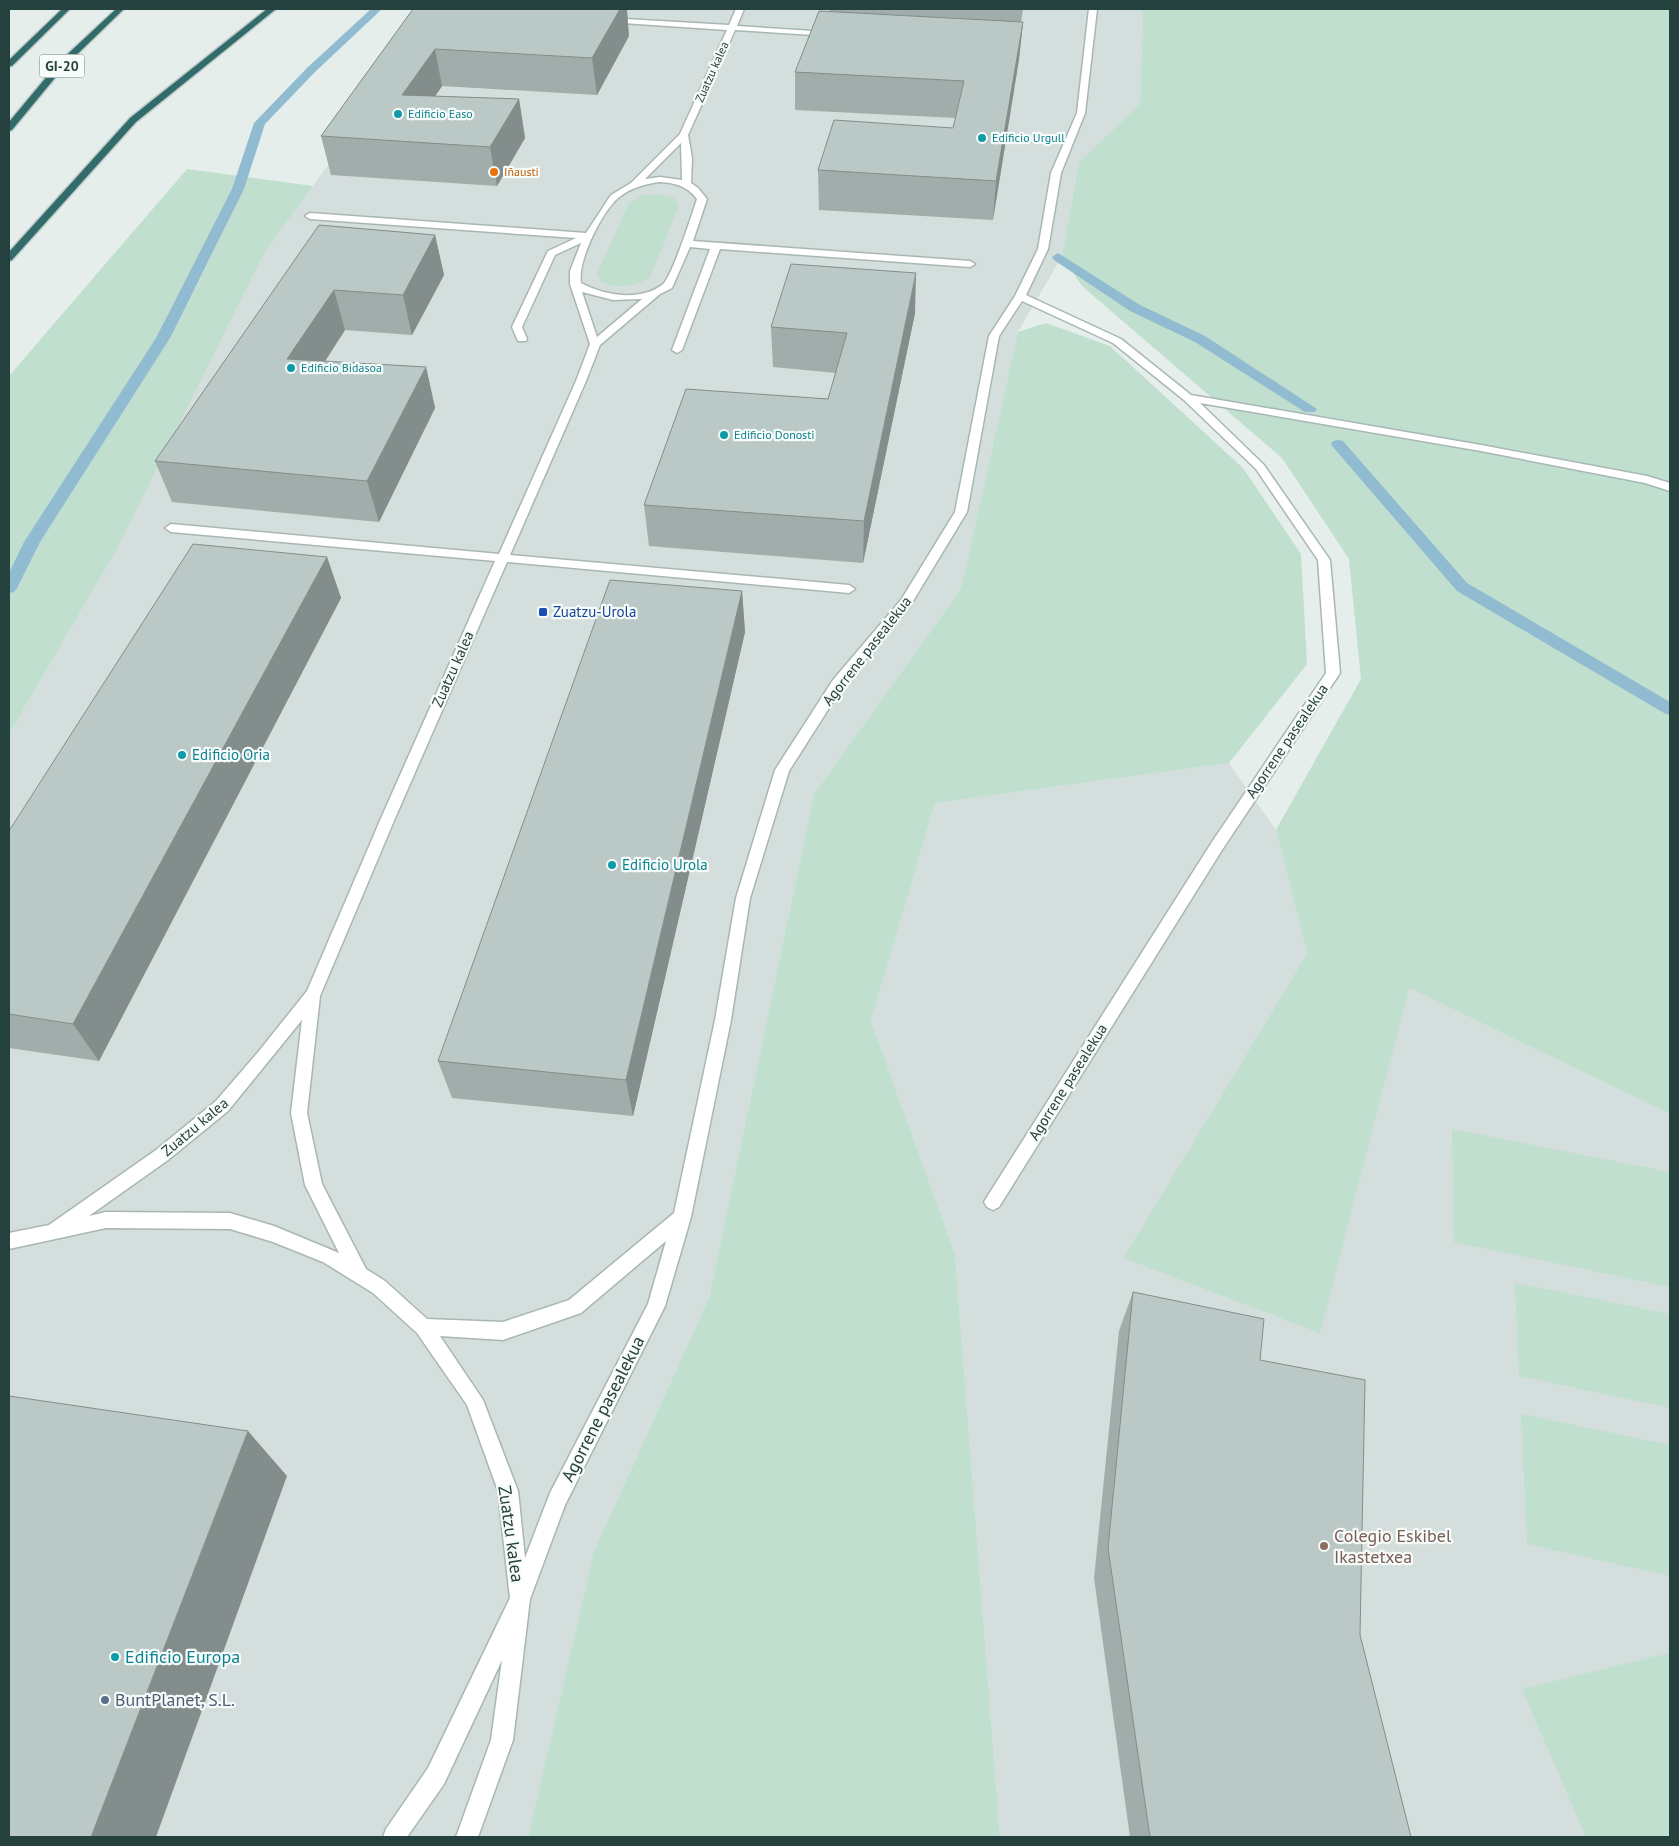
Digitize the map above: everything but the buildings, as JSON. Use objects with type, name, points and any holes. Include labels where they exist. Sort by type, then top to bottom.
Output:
[{"type":"highway","name":"GI-20","points":[[9,64],[66,9]]},
{"type":"highway","name":"GI-20","points":[[9,128],[21,111],[91,35],[120,9]]},
{"type":"highway","points":[[9,258],[133,120],[272,9]]},
{"type":"street","name":"Zuatzu kalea","points":[[595,344],[575,284],[575,271],[590,236],[613,198],[633,185],[684,135],[740,9]]},
{"type":"street","name":"Agorrene pasealekua","points":[[520,1599],[557,1500],[656,1306],[682,1217],[723,1020],[743,898],[782,770],[838,683],[906,603],[961,512],[994,336],[1020,296],[1043,249],[1056,173],[1081,113],[1093,9]]},
{"type":"street","points":[[594,20],[840,34]]},
{"type":"street","points":[[684,135],[687,158],[686,186]]},
{"type":"street","name":"Zuatzu kalea","points":[[52,1232],[162,1154],[222,1106],[265,1056],[313,995],[595,344],[656,292],[668,286],[687,244],[702,199],[698,191],[664,179],[633,185]]},
{"type":"street","points":[[310,216],[590,236]]},
{"type":"street","points":[[522,339],[517,327],[551,253],[590,236]]},
{"type":"street","points":[[687,244],[970,264]]},
{"type":"street","points":[[677,350],[716,246]]},
{"type":"street","points":[[575,284],[590,293],[614,299],[638,297],[656,292]]},
{"type":"street","name":"Agorrene pasealekua","points":[[993,1202],[1217,846],[1333,673],[1324,560],[1260,467],[1188,398],[1117,341],[1020,296]]},
{"type":"street","points":[[1188,398],[1481,448],[1647,480],[1670,487]]},
{"type":"street","points":[[171,528],[849,589]]},
{"type":"street","name":"Zuatzu kalea","points":[[313,995],[299,1113],[314,1184],[360,1276]]},
{"type":"street","points":[[423,1327],[503,1331],[575,1307],[682,1217]]},
{"type":"street","name":"Zuatzu kalea","points":[[9,1241],[106,1220],[230,1221],[274,1234],[328,1256],[379,1287],[423,1327],[474,1400],[508,1491],[520,1599],[502,1740],[467,1837]]},
{"type":"street","points":[[394,1837],[436,1776],[520,1599]]},
{"type":"shaded area","points":[[441,9],[1143,9],[1140,104],[1079,162],[1062,256],[1018,332],[961,589],[814,794],[709,1298],[594,1551],[528,1837],[9,1837],[9,734],[117,549],[265,252]]},
{"type":"shaded area","name":"Colegio Eskibel Ikastetxea","points":[[1229,763],[1276,830],[1307,954],[1409,988],[1670,1114],[1670,1837],[1000,1837],[955,1254],[871,1021],[935,803]]},
{"type":"green space","points":[[1143,9],[1670,9],[1670,1114],[1409,988],[1320,1333],[1124,1258],[1307,954],[1276,830],[1361,679],[1349,559],[1282,458],[1082,286],[1062,256],[1079,162],[1140,104]]},
{"type":"green space","points":[[187,169],[313,186],[265,252],[117,549],[9,734],[9,376]]},
{"type":"green space","points":[[660,194],[674,198],[679,206],[650,278],[626,286],[614,286],[601,282],[597,274],[629,203],[643,195]]},
{"type":"green space","points":[[1046,323],[1110,346],[1243,468],[1301,554],[1307,664],[1229,763],[935,803],[871,1021],[955,1254],[1000,1837],[528,1837],[594,1551],[709,1298],[814,794],[961,589],[1018,332]]},
{"type":"green space","points":[[1452,1129],[1670,1172],[1670,1287],[1454,1242]]},
{"type":"green space","points":[[1515,1283],[1670,1314],[1670,1408],[1519,1376]]},
{"type":"green space","points":[[1521,1414],[1670,1445],[1670,1576],[1527,1544]]},
{"type":"green space","points":[[1670,1653],[1670,1837],[1586,1837],[1522,1689]]},
{"type":"waterway","points":[[9,588],[32,542],[163,338],[238,189],[260,123],[311,70],[377,9]]},
{"type":"waterway","points":[[1058,257],[1135,308],[1200,339],[1310,409]]},
{"type":"waterway","points":[[1338,444],[1462,587],[1670,709]]},
{"type":"place","name":"Edificio Easo","points":[[398,114]]},
{"type":"place","name":"Edificio Urgull","points":[[982,138]]},
{"type":"place","name":"Iñausti","points":[[494,172]]},
{"type":"place","name":"Edificio Bidasoa","points":[[291,368]]},
{"type":"place","name":"Edificio Donosti","points":[[724,435]]},
{"type":"place","name":"Zuatzu-Urola","points":[[543,612]]},
{"type":"place","name":"Edificio Oria","points":[[182,755]]},
{"type":"place","name":"Edificio Urola","points":[[612,865]]},
{"type":"place","name":"Colegio Eskibel Ikastetxea","points":[[1324,1546]]},
{"type":"place","name":"Edificio Europa","points":[[115,1657]]},
{"type":"place","name":"BuntPlanet, S.L.","points":[[105,1700]]}]
